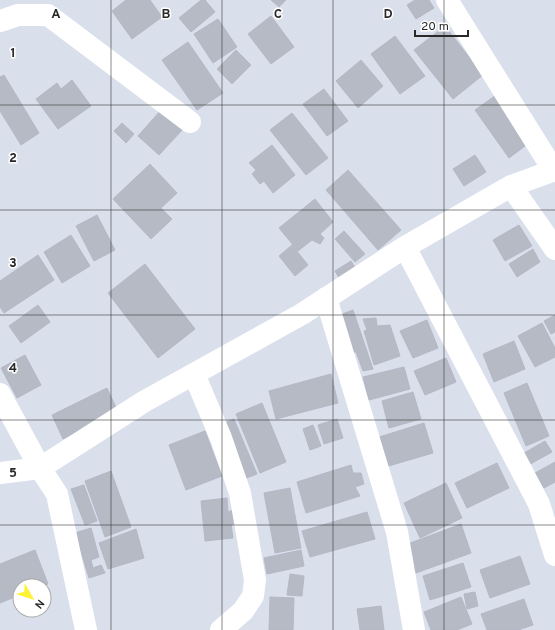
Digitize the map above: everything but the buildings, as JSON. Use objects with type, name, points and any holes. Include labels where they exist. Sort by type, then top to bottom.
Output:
[{"type":"street","points":[[0,474],[40,468],[145,401],[302,314],[405,247],[511,186],[555,171],[447,0]]},
{"type":"street","points":[[0,21],[18,15],[48,16],[190,122]]},
{"type":"street","points":[[511,186],[555,249]]},
{"type":"street","points":[[405,247],[539,504],[555,555]]},
{"type":"street","points":[[326,298],[397,532],[414,630]]},
{"type":"street","points":[[194,374],[221,438],[240,493],[255,580],[253,596],[243,611],[221,630]]},
{"type":"street","points":[[0,394],[40,468],[57,494],[86,630]]}]
